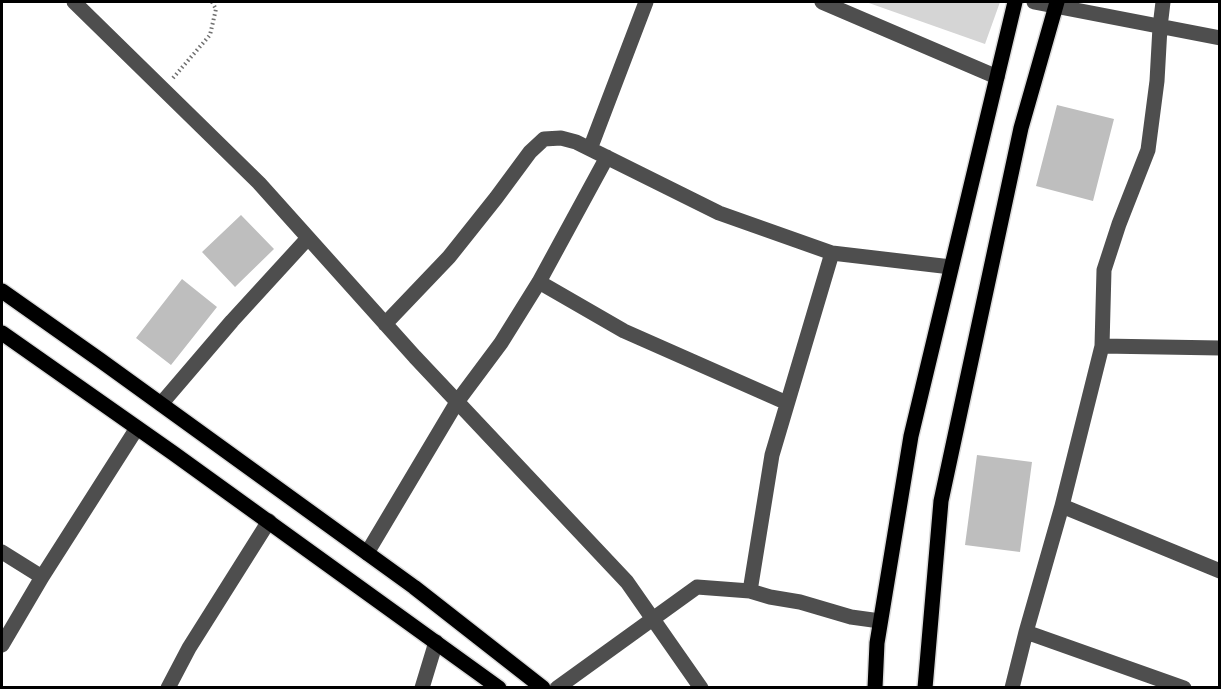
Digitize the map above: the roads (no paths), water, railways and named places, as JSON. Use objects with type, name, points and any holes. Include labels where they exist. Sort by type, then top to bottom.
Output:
[{"type":"main road","points":[[875,687],[880,621],[911,436],[1015,2]]},
{"type":"main road","points":[[925,687],[941,501],[1021,128],[1057,3]]},
{"type":"main road","points":[[2,291],[414,587],[543,687]]},
{"type":"main road","points":[[2,333],[499,687]]},
{"type":"street","points":[[74,2],[259,183],[385,324],[627,582],[701,687]]},
{"type":"street","points":[[590,149],[646,2]]},
{"type":"street","points":[[822,2],[997,77]]},
{"type":"street","points":[[1034,2],[1057,3],[1160,27],[1220,38]]},
{"type":"street","points":[[1012,687],[1062,506],[1102,346],[1104,270],[1148,150],[1164,2]]},
{"type":"street","points":[[385,324],[449,257],[530,152],[544,139],[561,138],[576,142],[719,213],[832,253],[951,267]]},
{"type":"street","points":[[367,553],[457,402],[501,343],[539,282],[607,157]]},
{"type":"street","points":[[161,404],[232,321],[308,238]]},
{"type":"street","points":[[750,591],[772,455],[832,253]]},
{"type":"street","points":[[539,282],[624,331],[787,403]]},
{"type":"street","points":[[1102,346],[1220,348]]},
{"type":"street","points":[[2,645],[137,428]]},
{"type":"street","points":[[1062,506],[1220,571]]},
{"type":"street","points":[[168,687],[189,648],[268,521]]},
{"type":"street","points":[[2,552],[42,578]]},
{"type":"street","points":[[557,687],[697,587],[750,591],[880,621]]},
{"type":"street","points":[[1026,632],[1184,687]]},
{"type":"street","points":[[422,687],[436,642]]}]
